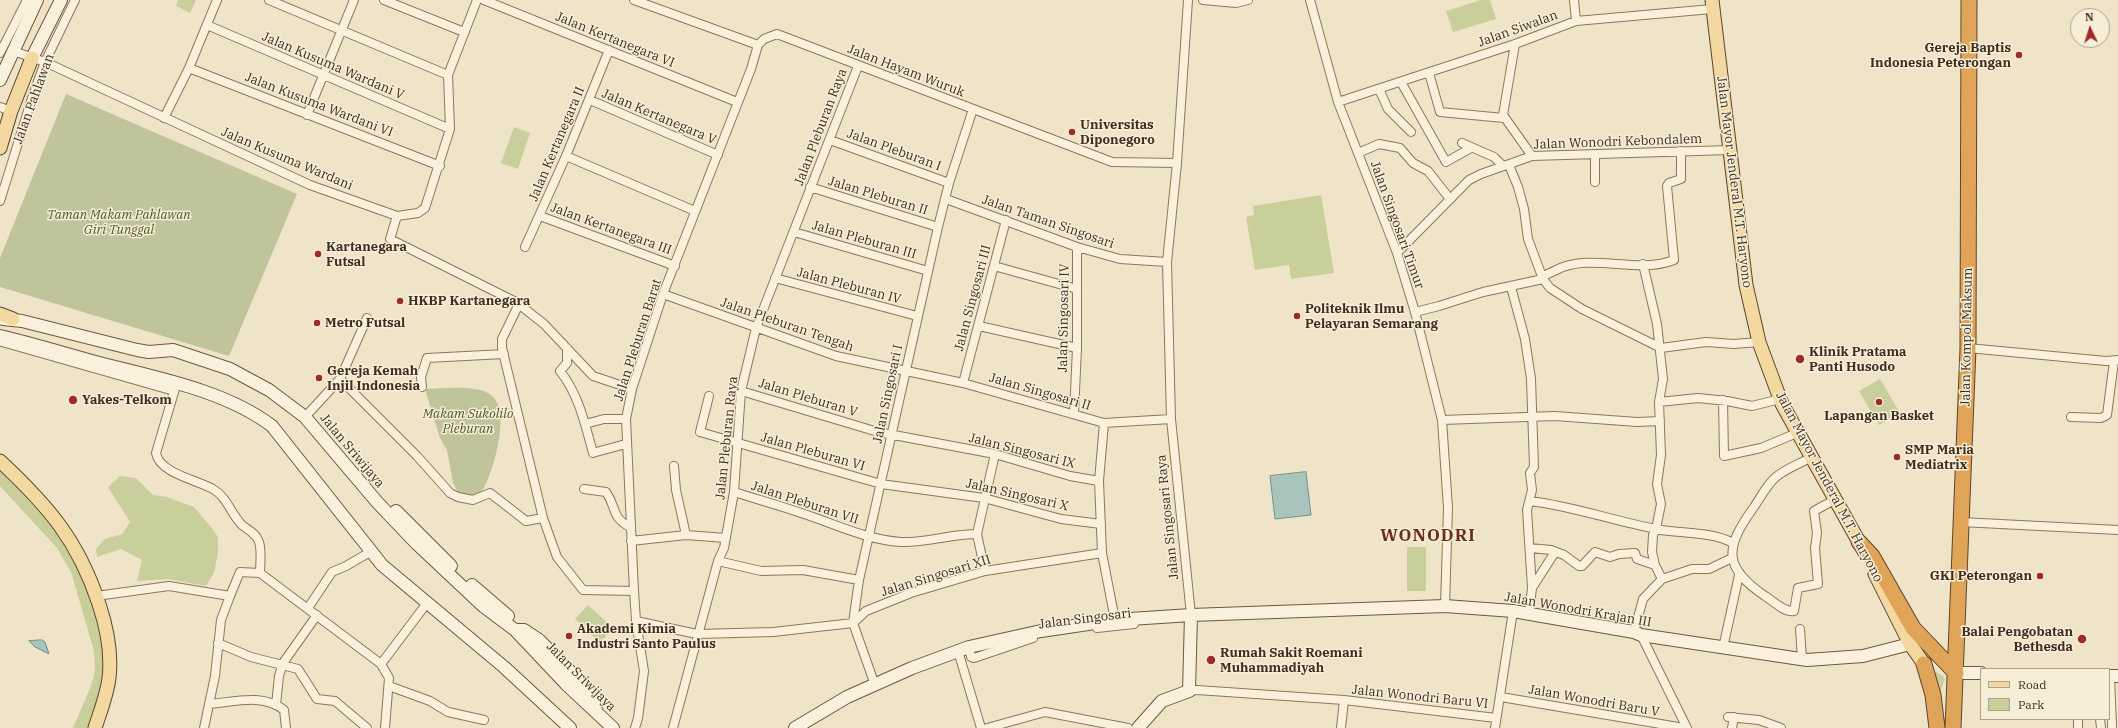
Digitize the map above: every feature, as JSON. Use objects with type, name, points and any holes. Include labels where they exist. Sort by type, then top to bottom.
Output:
[{"type":"highway","name":"Jalan Kompol Maksum","points":[[1956,673],[1968,348],[1969,0]]},
{"type":"highway","points":[[1859,542],[1872,556],[1913,628],[1956,673],[1953,728]]},
{"type":"highway","points":[[1935,652],[1949,654],[1956,646]]},
{"type":"highway","name":"Jalan Mayor Jenderal M.T. Haryono","points":[[1924,664],[1933,695],[1937,726]]},
{"type":"highway","points":[[1937,726],[1942,699],[1949,682],[1956,673]]},
{"type":"main road","points":[[0,80],[37,0]]},
{"type":"main road","name":"Jalan Pahlawan","points":[[0,148],[5,109],[61,0]]},
{"type":"main road","name":"Jalan Mayor Jenderal M.T. Haryono","points":[[1712,5],[1746,285],[1759,342],[1780,399],[1797,433],[1859,542],[1910,644],[1924,664]]},
{"type":"main road","points":[[0,314],[7,319]]},
{"type":"main road","name":"Jalan Sriwijaya","points":[[7,319],[131,349],[149,352],[173,350],[182,352],[230,369],[269,390],[305,417],[328,442],[377,502],[417,544],[484,606],[515,630],[598,715],[613,728]]},
{"type":"main road","points":[[2,339],[175,387],[245,409],[272,426],[370,552],[390,573],[504,667],[566,726]]},
{"type":"main road","points":[[0,461],[28,487],[63,529],[81,558],[105,621],[110,652],[108,687],[95,728]]},
{"type":"main road","name":"Jalan Wonodri Krajan III","points":[[1190,615],[1445,606],[1513,611],[1638,634],[1802,659],[1863,656],[1910,644]]},
{"type":"main road","points":[[795,728],[847,697],[912,668],[963,650],[1041,631],[1115,620],[1190,615],[1189,691],[1162,701],[1138,728]]},
{"type":"main road","points":[[1956,673],[1980,673]]},
{"type":"street","points":[[0,53],[27,0]]},
{"type":"street","name":"Jalan Pahlawan","points":[[0,201],[32,98],[45,62],[75,0]]},
{"type":"street","points":[[164,118],[189,68],[217,0]]},
{"type":"street","points":[[269,0],[448,76]]},
{"type":"street","points":[[307,115],[340,31],[354,0]]},
{"type":"street","points":[[384,0],[464,32]]},
{"type":"street","name":"Jalan Kusuma Wardani","points":[[32,58],[45,62],[310,185],[397,216],[418,213],[425,208],[440,166],[450,129],[448,76],[477,0]]},
{"type":"street","name":"Jalan Kertanegara VI","points":[[484,0],[737,102]]},
{"type":"street","points":[[634,0],[758,45]]},
{"type":"street","name":"Jalan Singosari Raya","points":[[1188,0],[1177,163],[1167,262],[1171,419],[1190,615]]},
{"type":"street","points":[[1203,0],[1236,3],[1248,0]]},
{"type":"street","name":"Jalan Singosari Timur","points":[[1310,0],[1338,102],[1397,253],[1415,312],[1442,420],[1448,508],[1445,606]]},
{"type":"street","points":[[1574,0],[1576,21]]},
{"type":"street","name":"Jalan Siwalan","points":[[1338,102],[1515,44],[1576,21],[1712,5]]},
{"type":"street","name":"Jalan Kusuma Wardani V","points":[[207,25],[323,73],[450,129]]},
{"type":"street","name":"Jalan Hayam Wuruk","points":[[758,45],[764,39],[777,34],[1112,162],[1177,163]]},
{"type":"street","points":[[1515,44],[1504,118],[1532,156]]},
{"type":"street","name":"Jalan Pleburan Barat","points":[[635,728],[644,671],[636,621],[626,444],[626,419],[632,389],[664,294],[751,69],[758,45]]},
{"type":"street","name":"Jalan Pahlawan","points":[[13,50],[32,58]]},
{"type":"street","name":"Jalan Kertanegara II","points":[[525,247],[590,100],[609,50]]},
{"type":"street","name":"Jalan Pleburan Raya","points":[[673,728],[718,562],[722,555],[726,538],[734,492],[741,391],[756,328],[858,66]]},
{"type":"street","name":"Jalan Kusuma Wardani VI","points":[[189,68],[440,166]]},
{"type":"street","points":[[1429,73],[1440,112],[1504,118]]},
{"type":"street","points":[[1401,82],[1446,162],[1471,148]]},
{"type":"street","points":[[1379,89],[1388,109],[1411,132]]},
{"type":"street","name":"Jalan Kertanegara V","points":[[590,100],[718,155]]},
{"type":"street","name":"Jalan Singosari I","points":[[875,685],[853,623],[859,580],[892,435],[904,372],[938,227],[949,183],[974,109]]},
{"type":"street","name":"Jalan Pleburan I","points":[[830,140],[949,183]]},
{"type":"street","points":[[1462,143],[1494,157],[1506,166],[1518,187],[1524,209],[1528,239],[1543,278],[1550,288],[1582,309],[1660,348],[1706,342],[1734,344],[1759,342]]},
{"type":"street","points":[[1358,153],[1380,144],[1400,148],[1413,163],[1428,171],[1450,199]]},
{"type":"street","name":"Jalan Wonodri Kebondalem","points":[[1397,253],[1469,180],[1532,156],[1730,150]]},
{"type":"street","points":[[1415,312],[1483,292],[1511,287],[1519,283],[1543,278],[1558,269],[1585,262],[1643,264],[1671,261],[1674,258],[1667,186],[1669,183],[1681,179],[1681,151]]},
{"type":"street","points":[[1595,154],[1595,182]]},
{"type":"street","points":[[566,156],[695,211]]},
{"type":"street","name":"Jalan Pleburan II","points":[[810,187],[938,227]]},
{"type":"street","name":"Jalan Taman Singosari","points":[[946,199],[1077,246],[1120,259],[1167,262]]},
{"type":"street","points":[[397,216],[390,239],[519,304],[544,324],[593,376],[632,389]]},
{"type":"street","name":"Jalan Kertanegara III","points":[[540,216],[674,266]]},
{"type":"street","name":"Jalan Singosari III","points":[[963,383],[1006,220]]},
{"type":"street","name":"Jalan Pleburan III","points":[[794,232],[928,271]]},
{"type":"street","name":"Jalan Singosari IV","points":[[1074,414],[1077,348],[1077,246]]},
{"type":"street","points":[[1643,264],[1657,324],[1663,379],[1659,402],[1661,455],[1657,484],[1661,504],[1656,530],[1653,535],[1652,552],[1655,565],[1662,579]]},
{"type":"street","points":[[994,266],[1077,289]]},
{"type":"street","name":"Jalan Pleburan IV","points":[[775,278],[917,316]]},
{"type":"street","points":[[1511,287],[1526,339],[1533,390],[1534,466],[1530,474],[1532,490],[1527,519],[1532,588],[1529,614]]},
{"type":"street","name":"Jalan Pleburan Tengah","points":[[664,294],[836,356],[904,372]]},
{"type":"street","points":[[519,304],[502,339],[504,354],[544,518],[557,557],[581,588],[586,591],[634,591]]},
{"type":"street","points":[[305,417],[340,379],[367,318]]},
{"type":"street","points":[[979,326],[1077,348]]},
{"type":"street","points":[[567,348],[567,363],[560,371],[570,384],[594,452],[626,444]]},
{"type":"street","points":[[1968,348],[2116,360],[2106,417],[2071,417]]},
{"type":"street","points":[[422,387],[421,377],[427,358],[504,354]]},
{"type":"street","name":"Jalan Singosari II","points":[[904,372],[963,383],[1104,423],[1171,419]]},
{"type":"street","points":[[340,379],[416,456],[450,493],[467,500],[473,500],[490,493],[526,521],[544,518]]},
{"type":"street","points":[[175,387],[156,456],[162,465],[170,470],[198,482],[220,494],[239,521],[258,538],[260,544],[260,573]]},
{"type":"street","name":"Jalan Pleburan V","points":[[741,391],[892,435]]},
{"type":"street","name":"Jalan Pleburan VI","points":[[709,396],[700,432],[881,484]]},
{"type":"street","points":[[1659,402],[1698,398],[1723,400],[1752,406],[1780,399]]},
{"type":"street","points":[[1723,400],[1724,456],[1761,448],[1797,433]]},
{"type":"street","points":[[1442,420],[1582,417],[1638,422],[1660,421]]},
{"type":"street","points":[[585,424],[604,419],[626,419]]},
{"type":"street","points":[[1104,423],[1098,481],[1102,553],[1115,620]]},
{"type":"street","name":"Jalan Singosari IX","points":[[892,435],[995,454],[1070,476],[1098,481]]},
{"type":"street","points":[[985,571],[977,534],[995,454]]},
{"type":"street","points":[[1810,458],[1775,477],[1748,514],[1734,543],[1732,558],[1739,575],[1755,589],[1788,611],[1794,611],[1798,588],[1818,584],[1815,548],[1817,533],[1814,511],[1834,500]]},
{"type":"street","points":[[674,466],[676,490],[686,535]]},
{"type":"street","name":"Jalan Singosari X","points":[[881,484],[984,498],[1061,519],[1101,524]]},
{"type":"street","points":[[584,489],[606,492],[611,499],[616,517],[631,528]]},
{"type":"street","name":"Jalan Pleburan VII","points":[[734,492],[796,511],[868,537],[900,542],[914,542],[964,534],[977,534]]},
{"type":"street","points":[[1530,501],[1656,530],[1719,538],[1734,543]]},
{"type":"street","points":[[1961,522],[2118,530]]},
{"type":"street","points":[[631,541],[686,535],[726,538]]},
{"type":"street","points":[[1530,548],[1564,555],[1579,566],[1582,566],[1595,552],[1610,557],[1619,554],[1635,553],[1637,559],[1655,565]]},
{"type":"street","points":[[308,608],[332,572],[346,566],[370,552]]},
{"type":"street","points":[[1532,588],[1555,552]]},
{"type":"street","name":"Jalan Singosari XII","points":[[853,623],[866,611],[898,598],[985,571],[1102,553]]},
{"type":"street","points":[[1688,728],[1638,634],[1643,599],[1662,579],[1688,570],[1710,569],[1732,558]]},
{"type":"street","points":[[718,562],[761,571],[803,570],[859,580]]},
{"type":"street","points":[[204,728],[216,672],[221,620],[240,572],[260,573],[381,664],[388,675],[389,686],[385,728]]},
{"type":"street","points":[[1723,648],[1739,575]]},
{"type":"street","points":[[96,596],[160,586],[230,596]]},
{"type":"street","points":[[381,664],[427,603]]},
{"type":"street","points":[[1495,728],[1501,697],[1513,611]]},
{"type":"street","points":[[276,705],[279,676],[283,664],[317,615]]},
{"type":"street","name":"Jalan Singosari","points":[[963,650],[974,658],[1038,636],[1187,619],[1190,615]]},
{"type":"street","points":[[636,621],[698,634],[772,632],[853,623]]},
{"type":"street","points":[[1800,629],[1802,659]]},
{"type":"street","points":[[218,643],[251,657],[283,664],[300,671],[317,699],[335,701],[367,728]]},
{"type":"street","points":[[963,650],[981,728]]},
{"type":"street","points":[[2112,676],[2112,726]]},
{"type":"street","points":[[389,686],[430,701],[448,712],[484,720]]},
{"type":"street","points":[[1189,691],[1197,690],[1344,700]]},
{"type":"street","name":"Jalan Wonodri Baru V","points":[[1501,697],[1684,728]]},
{"type":"street","points":[[209,704],[256,699],[276,705],[284,710],[286,728]]},
{"type":"street","name":"Jalan Wonodri Baru VI","points":[[1341,728],[1344,700],[1496,718]]},
{"type":"street","points":[[987,728],[1053,712],[1128,728]]},
{"type":"street","points":[[1732,728],[1731,717],[1759,720],[1781,728]]},
{"type":"green space","points":[[178,0],[196,0],[190,13],[176,6]]},
{"type":"green space","points":[[1481,0],[1490,0],[1496,19],[1453,32],[1446,11]]},
{"type":"green space","name":"Taman Makam Pahlawan Giri Tunggal","points":[[66,94],[297,194],[229,356],[0,287],[0,258]]},
{"type":"green space","points":[[514,127],[530,133],[518,169],[501,163]]},
{"type":"green space","points":[[1321,195],[1334,273],[1291,279],[1289,265],[1255,270],[1246,217],[1254,215],[1253,206]]},
{"type":"green space","name":"Lapangan Basket","points":[[1880,379],[1900,413],[1879,425],[1859,391]]},
{"type":"green space","name":"Makam Sukolilo Pleburan","points":[[425,389],[477,389],[491,395],[497,403],[500,415],[498,443],[491,472],[481,493],[470,496],[458,492],[453,483],[447,450],[440,438]]},
{"type":"green space","points":[[0,471],[39,508],[64,540],[84,578],[104,646],[106,669],[101,698],[88,728],[73,728],[91,686],[95,671],[94,651],[71,572],[57,548],[0,486]]},
{"type":"green space","points":[[120,476],[136,478],[153,495],[167,497],[194,507],[211,527],[218,537],[218,553],[214,573],[206,586],[168,579],[137,581],[142,560],[121,549],[97,557],[96,549],[105,539],[122,534],[130,522],[108,487]]},
{"type":"green space","points":[[1407,547],[1426,547],[1426,591],[1407,591]]},
{"type":"green space","points":[[588,605],[613,628],[600,643],[575,619]]},
{"type":"green space","points":[[1931,669],[1943,676],[1945,679],[1939,695]]},
{"type":"water","points":[[1306,472],[1311,515],[1275,519],[1270,476]]},
{"type":"water","points":[[42,640],[45,642],[49,654],[35,647],[29,641]]},
{"type":"place","name":"Gereja Baptis Indonesia Peterongan","points":[[2019,55]]},
{"type":"place","name":"Universitas Diponegoro","points":[[1072,132]]},
{"type":"place","name":"Kartanegara Futsal","points":[[318,254]]},
{"type":"place","name":"HKBP Kartanegara","points":[[400,301]]},
{"type":"place","name":"Politeknik Ilmu Pelayaran Semarang","points":[[1297,316]]},
{"type":"place","name":"Metro Futsal","points":[[317,323]]},
{"type":"place","name":"Klinik Pratama Panti Husodo","points":[[1800,359]]},
{"type":"place","name":"Gereja Kemah Injil Indonesia","points":[[319,378]]},
{"type":"place","name":"Yakes-Telkom","points":[[73,400]]},
{"type":"place","name":"Lapangan Basket","points":[[1879,402]]},
{"type":"place","name":"SMP Maria Mediatrix","points":[[1897,457]]},
{"type":"place","name":"GKI Peterongan","points":[[2040,576]]},
{"type":"place","name":"Akademi Kimia Industri Santo Paulus","points":[[569,636]]},
{"type":"place","name":"Balai Pengobatan Bethesda","points":[[2082,639]]},
{"type":"place","name":"Rumah Sakit Roemani Muhammadiyah","points":[[1211,660]]},
{"type":"district","name":"WONODRI","points":[[1428,536]]}]
